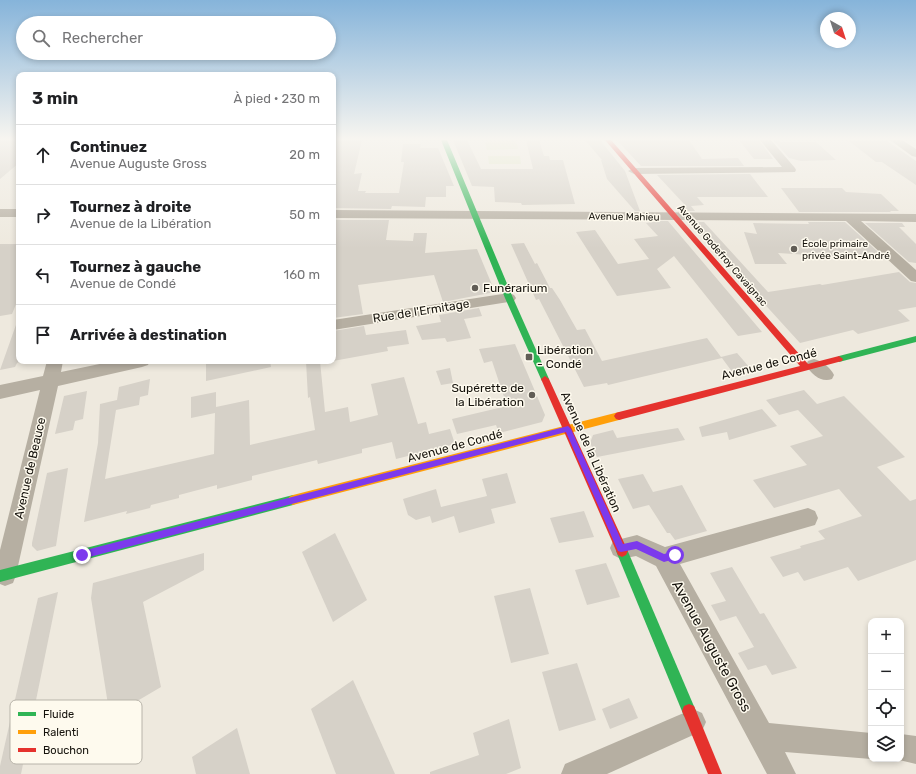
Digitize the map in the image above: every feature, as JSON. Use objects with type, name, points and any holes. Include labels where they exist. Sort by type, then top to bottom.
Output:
[{"type":"main road","name":"Avenue de la Libération","points":[[459,176],[509,298],[621,548],[715,774]]},
{"type":"main road","name":"Avenue Godefroy Cavaignac","points":[[638,176],[674,217],[815,369]]},
{"type":"main road","name":"Avenue de Condé","points":[[3,575],[568,429],[815,369],[916,339]]},
{"type":"street","points":[[0,212],[16,213]]},
{"type":"street","name":"Avenue Mahieu","points":[[336,214],[916,218]]},
{"type":"street","points":[[850,218],[916,278]]},
{"type":"street","name":"Rue de l'Ermitage","points":[[336,325],[509,298]]},
{"type":"street","name":"Avenue de Beauce","points":[[3,575],[54,364]]},
{"type":"street","points":[[0,392],[128,364]]},
{"type":"street","points":[[621,548],[637,545],[664,558],[808,518]]},
{"type":"street","name":"Avenue Auguste Gross","points":[[664,558],[782,774]]},
{"type":"street","points":[[575,774],[693,722]]},
{"type":"street","points":[[761,736],[868,746]]},
{"type":"street","points":[[904,748],[916,750]]},
{"type":"building","points":[[336,176],[361,176],[358,191],[366,191],[365,193],[399,193],[402,176],[450,176],[454,186],[446,186],[446,197],[426,197],[425,207],[392,206],[391,209],[336,208]]},
{"type":"building","points":[[468,176],[567,176],[575,204],[522,205],[521,203],[495,202],[494,187],[472,186]]},
{"type":"building","points":[[606,176],[627,176],[640,211],[635,211]]},
{"type":"building","points":[[658,176],[752,176],[768,197],[697,197],[704,205],[691,206],[695,211],[685,211],[685,205]]},
{"type":"building","points":[[903,176],[916,176],[916,185]]},
{"type":"building","points":[[781,188],[842,188],[846,192],[881,194],[899,211],[799,212]]},
{"type":"building","points":[[336,220],[389,220],[386,240],[413,241],[414,233],[427,233],[425,253],[477,249],[495,292],[443,302],[434,275],[358,285],[363,314],[336,318]]},
{"type":"building","points":[[668,221],[762,332],[738,336],[674,256],[657,269],[671,288],[617,296],[576,232],[595,230],[618,264],[649,259],[634,239],[658,236],[646,223]]},
{"type":"building","points":[[690,222],[704,222],[768,292],[820,284],[822,285],[899,272],[910,282],[916,283],[916,307],[898,310],[910,321],[858,334],[853,330],[800,343]]},
{"type":"building","points":[[808,222],[845,222],[887,260],[778,253],[787,264],[755,264],[744,232],[757,234],[753,223],[809,224]]},
{"type":"building","points":[[865,223],[902,223],[905,227],[899,227],[916,244],[916,263],[909,262]]},
{"type":"building","points":[[524,243],[535,264],[537,263],[550,288],[552,288],[560,300],[577,330],[585,329],[602,361],[707,338],[721,357],[737,353],[750,368],[733,373],[722,358],[608,385],[607,383],[584,387],[539,299],[536,300],[511,244]]},
{"type":"building","points":[[0,244],[16,244],[16,304],[12,314],[0,316]]},
{"type":"building","points":[[479,308],[482,316],[464,319],[471,338],[447,342],[445,338],[422,340],[416,326],[441,322],[439,315]]},
{"type":"building","points":[[16,325],[16,364],[15,367],[0,370]]},
{"type":"building","points":[[364,326],[366,335],[406,330],[409,344],[387,347],[388,351],[336,360],[336,331]]},
{"type":"building","points":[[515,344],[545,415],[542,422],[499,433],[496,425],[457,434],[452,419],[507,406],[492,361],[484,363],[479,349]]},
{"type":"building","points":[[206,364],[270,364],[271,367],[206,381]]},
{"type":"building","points":[[306,364],[320,364],[325,412],[348,407],[350,422],[378,415],[371,384],[404,377],[418,424],[426,422],[429,434],[450,429],[455,444],[396,459],[392,442],[362,449],[362,453],[318,464],[317,460],[252,476],[252,480],[217,489],[217,485],[179,495],[179,498],[151,505],[150,508],[126,514],[127,511],[84,522],[98,443],[100,404],[117,400],[119,387],[150,379],[148,395],[140,397],[139,405],[116,410],[105,479],[214,454],[215,413],[191,418],[191,397],[216,392],[216,407],[249,400],[250,445],[315,430],[310,397],[308,398]]},
{"type":"building","points":[[450,368],[453,383],[441,385],[436,371]]},
{"type":"building","points":[[804,390],[817,404],[844,396],[905,457],[877,467],[910,501],[916,499],[916,560],[858,581],[848,567],[804,581],[798,572],[783,577],[770,557],[825,539],[818,531],[862,516],[839,489],[774,508],[753,480],[807,465],[790,446],[823,436],[798,410],[779,415],[766,400]]},
{"type":"building","points":[[87,391],[83,419],[75,421],[73,430],[55,434],[64,396]]},
{"type":"building","points":[[762,409],[777,426],[729,440],[727,432],[702,437],[699,427]]},
{"type":"building","points":[[678,428],[685,440],[597,457],[590,443],[593,435],[613,430],[617,438]]},
{"type":"building","points":[[68,468],[56,546],[37,551],[32,546],[32,543],[47,473]]},
{"type":"building","points":[[507,473],[516,503],[491,509],[495,523],[459,533],[454,516],[432,523],[430,516],[416,520],[408,515],[403,499],[436,489],[441,507],[487,496],[482,479]]},
{"type":"building","points":[[643,474],[653,492],[682,485],[707,531],[675,540],[670,533],[667,533],[649,505],[633,509],[618,479]]},
{"type":"building","points":[[584,511],[594,537],[559,543],[550,518]]},
{"type":"building","points":[[335,533],[367,600],[333,622],[302,552]]},
{"type":"building","points":[[204,553],[204,570],[143,602],[161,687],[139,700],[107,700],[91,598],[93,583]]},
{"type":"building","points":[[606,563],[620,597],[587,605],[575,570]]},
{"type":"building","points":[[732,567],[760,614],[764,613],[797,668],[772,675],[766,665],[748,670],[738,653],[754,647],[736,616],[720,621],[711,605],[726,601],[710,573]]},
{"type":"building","points":[[530,588],[549,654],[511,663],[494,596]]},
{"type":"building","points":[[58,592],[36,700],[15,700],[38,598]]},
{"type":"building","points":[[577,663],[596,720],[559,731],[542,672]]},
{"type":"building","points":[[353,680],[395,774],[336,774],[311,709]]},
{"type":"building","points":[[629,698],[638,718],[610,729],[602,709]]},
{"type":"building","points":[[509,719],[521,768],[506,774],[430,774],[430,772],[479,755],[473,733]]},
{"type":"building","points":[[10,722],[10,764],[23,764],[21,774],[0,774],[0,766]]},
{"type":"building","points":[[237,728],[250,774],[196,774],[192,757]]},
{"type":"traffic: fast","points":[[459,176],[509,298],[545,379]]},
{"type":"traffic: fast","points":[[839,359],[916,339]]},
{"type":"traffic: fast","points":[[0,576],[293,500]]},
{"type":"traffic: fast","points":[[622,551],[689,711]]},
{"type":"traffic: slow","points":[[293,500],[619,416]]},
{"type":"traffic: jam","points":[[640,176],[806,367]]},
{"type":"traffic: jam","points":[[619,416],[839,359]]},
{"type":"traffic: jam","points":[[545,379],[622,551]]},
{"type":"traffic: jam","points":[[689,711],[715,774]]},
{"type":"place","name":"École primaire privée Saint-André","points":[[794,249]]},
{"type":"place","name":"Funérarium","points":[[475,288]]},
{"type":"place","name":"Libération - Condé","points":[[529,357]]},
{"type":"place","name":"Supérette de la Libération","points":[[532,395]]},
{"type":"route","points":[[82,555],[568,429],[621,548],[637,545],[664,558],[675,555]]}]
